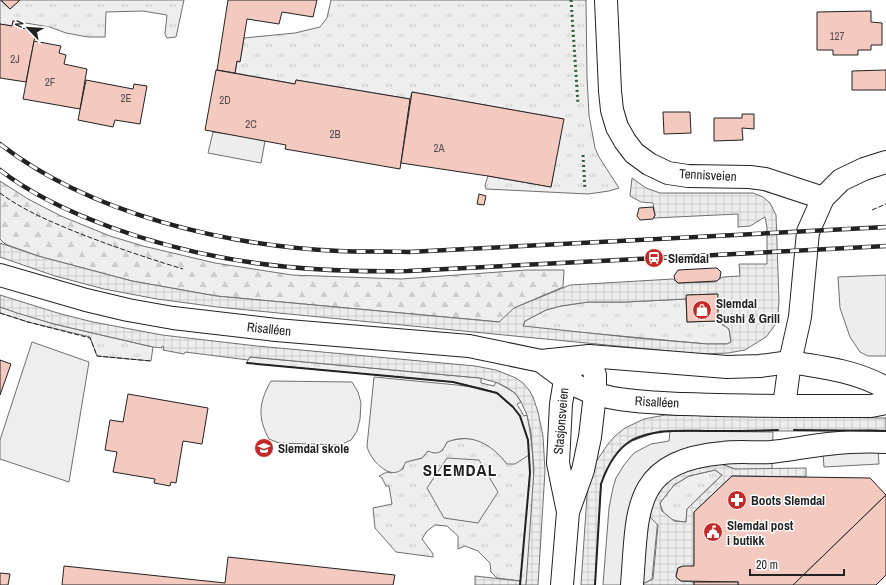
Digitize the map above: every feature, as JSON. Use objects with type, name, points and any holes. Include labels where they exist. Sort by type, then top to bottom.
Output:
[{"type":"main road","name":"Tennisveien","points":[[606,0],[612,110],[617,127],[624,142],[634,153],[649,164],[668,173],[688,176],[750,177],[765,179],[823,198]]},
{"type":"main road","points":[[784,406],[790,362],[800,317],[808,232],[823,198],[841,180],[864,169],[886,162]]},
{"type":"main road","name":"Risalléen","points":[[0,275],[86,300],[128,310],[173,318],[276,330],[469,346],[542,361],[589,356],[727,367],[760,366],[790,362],[831,368],[872,380],[886,388]]},
{"type":"main road","name":"Stasjonsveien","points":[[562,585],[568,512],[583,470],[590,437],[596,394],[596,375],[589,356],[573,368],[565,380],[561,404],[558,463],[568,512]]},
{"type":"main road","name":"Risalléen","points":[[542,361],[565,380],[579,388],[596,394],[627,400],[656,403],[726,406],[871,406],[886,403]]},
{"type":"main road","points":[[632,585],[640,505],[646,492],[654,481],[663,471],[674,464],[688,458],[724,452],[772,452],[829,444],[867,441],[886,442]]},
{"type":"green space","points":[[0,0],[10,9],[20,0],[184,0],[176,37],[167,38],[165,34],[167,15],[143,11],[106,12],[105,37],[88,37],[66,33],[50,27],[13,21],[12,26],[0,24]]},
{"type":"green space","points":[[331,0],[586,0],[589,115],[595,148],[599,157],[619,188],[588,194],[486,189],[485,185],[488,176],[551,187],[563,119],[412,92],[410,99],[296,80],[295,84],[235,73],[237,61],[240,61],[244,38],[295,33],[320,27],[327,18]]},
{"type":"green space","points":[[0,181],[28,199],[61,216],[110,236],[143,246],[215,263],[292,275],[401,279],[527,270],[564,270],[563,287],[514,308],[500,322],[216,296],[132,281],[38,256],[5,244],[0,239]]},
{"type":"green space","points":[[686,299],[687,322],[718,321],[729,329],[731,342],[727,344],[707,344],[523,327],[525,321],[546,310],[561,306],[588,302]]},
{"type":"green space","points":[[0,307],[54,324],[153,347],[151,361],[97,356],[90,337],[28,322],[0,313]]},
{"type":"green space","points":[[32,342],[89,362],[69,482],[0,459],[0,440]]},
{"type":"green space","points":[[250,357],[480,378],[481,383],[494,386],[496,382],[515,393],[521,402],[517,404],[524,416],[527,415],[533,457],[534,478],[532,521],[526,585],[520,585],[520,581],[497,578],[491,572],[490,563],[478,551],[465,546],[458,549],[458,536],[447,526],[435,525],[427,531],[422,539],[433,554],[433,557],[396,552],[375,528],[373,508],[392,504],[389,486],[386,486],[382,478],[379,476],[387,472],[391,473],[403,469],[405,462],[422,458],[428,451],[442,451],[449,441],[474,439],[492,448],[507,464],[528,440],[520,416],[513,407],[497,393],[453,382],[247,363]]},
{"type":"green space","points":[[374,377],[457,385],[480,388],[497,393],[513,407],[520,416],[528,440],[529,455],[515,464],[507,464],[495,451],[481,442],[456,439],[447,442],[444,448],[438,453],[428,451],[422,458],[406,462],[401,470],[390,472],[385,470],[375,462],[367,446]]},
{"type":"green space","points":[[271,381],[352,382],[358,392],[361,403],[360,419],[357,431],[351,440],[340,445],[279,443],[269,439],[261,417],[261,410],[264,396]]},
{"type":"green space","points":[[447,458],[479,460],[498,492],[478,523],[444,518],[427,488]]},
{"type":"green space","points":[[715,470],[722,475],[687,509],[686,522],[672,520],[663,512],[660,503],[674,485],[689,476]]},
{"type":"shaded area","points":[[213,132],[250,137],[265,141],[261,163],[208,153]]},
{"type":"shaded area","points":[[632,178],[646,188],[660,193],[753,193],[763,197],[770,203],[776,215],[779,300],[778,314],[775,325],[766,337],[745,350],[728,353],[699,354],[217,307],[157,299],[104,289],[55,276],[0,257],[0,243],[38,256],[132,281],[216,296],[499,322],[514,308],[570,285],[673,279],[678,283],[714,282],[723,277],[740,276],[739,264],[767,264],[767,227],[765,217],[750,226],[738,227],[738,214],[654,218],[653,203],[641,202],[630,196]],"holes":[[[717,294],[718,321],[729,329],[731,342],[727,344],[707,344],[523,326],[525,321],[546,310],[561,306],[588,302],[686,299],[687,295]]]},
{"type":"shaded area","points":[[886,275],[886,356],[868,356],[860,352],[850,337],[840,308],[838,277]]},
{"type":"shaded area","points":[[0,295],[61,314],[93,322],[162,335],[257,346],[475,366],[496,370],[516,378],[523,383],[533,397],[543,436],[545,471],[538,585],[526,585],[534,470],[531,433],[527,415],[520,400],[515,393],[506,387],[480,378],[250,357],[248,360],[185,352],[184,354],[163,350],[164,347],[162,346],[162,348],[153,347],[54,324],[17,313],[0,307]]},
{"type":"shaded area","points":[[665,415],[886,418],[886,431],[660,431],[632,441],[623,447],[605,472],[601,484],[595,585],[581,585],[588,480],[593,466],[608,444],[625,428],[644,419]]},
{"type":"shaded area","points":[[670,431],[773,432],[772,470],[743,470],[721,464],[708,463],[661,488],[652,579],[638,585],[603,585],[609,508],[616,478],[634,453],[651,444],[669,441]]},
{"type":"shaded area","points":[[878,450],[879,464],[824,467],[823,454]]},
{"type":"shaded area","points":[[721,464],[735,469],[806,468],[806,477],[732,476],[694,512],[694,566],[678,568],[676,575],[681,581],[694,582],[694,585],[638,585],[653,579],[658,525],[648,515],[653,501],[661,488],[682,470]],"holes":[[[715,470],[722,475],[687,509],[686,522],[674,521],[662,511],[660,503],[674,485],[689,476]]]},
{"type":"shaded area","points":[[475,576],[520,581],[520,585],[475,585]]},
{"type":"building","points":[[1,0],[20,0],[10,9]]},
{"type":"building","points":[[228,0],[317,0],[313,17],[282,12],[279,24],[247,19],[240,62],[237,61],[235,73],[217,70]]},
{"type":"building","points":[[871,11],[871,22],[882,23],[882,45],[871,45],[871,50],[858,50],[858,55],[833,55],[833,50],[817,50],[817,12]]},
{"type":"building","points":[[13,21],[23,23],[22,28],[36,31],[26,82],[0,78],[0,24],[12,26]]},
{"type":"building","points":[[34,41],[61,46],[59,53],[66,55],[64,64],[87,69],[80,109],[23,99]]},
{"type":"building","points":[[216,70],[295,84],[296,80],[410,99],[400,169],[285,149],[286,145],[205,130]]},
{"type":"building","points":[[886,70],[886,90],[852,90],[852,71]]},
{"type":"building","points":[[86,80],[133,89],[134,84],[147,86],[140,124],[115,120],[113,127],[78,120]]},
{"type":"building","points":[[412,92],[564,119],[551,187],[401,163]]},
{"type":"building","points":[[663,112],[690,112],[691,133],[664,134]]},
{"type":"building","points":[[742,114],[754,114],[754,129],[742,128],[743,140],[714,141],[714,118],[742,118]]},
{"type":"building","points":[[479,194],[486,196],[484,205],[477,204]]},
{"type":"building","points":[[653,207],[655,215],[653,219],[640,220],[637,216],[639,208]]},
{"type":"building","points":[[717,268],[721,272],[720,278],[717,281],[678,283],[674,276],[678,270]]},
{"type":"building","name":"Slemdal Sushi & Grill","points":[[718,294],[718,321],[687,322],[686,295]]},
{"type":"building","points":[[0,360],[11,364],[0,395]]},
{"type":"building","points":[[128,394],[208,408],[202,444],[183,441],[176,483],[171,482],[170,486],[154,483],[155,479],[113,472],[117,452],[105,450],[110,420],[123,422]]},
{"type":"building","points":[[732,476],[870,478],[886,495],[793,585],[738,585],[738,582],[681,581],[676,577],[678,568],[683,566],[694,566],[694,512]]},
{"type":"building","points":[[886,495],[886,575],[876,585],[793,585]]},
{"type":"building","points":[[228,557],[395,575],[393,585],[62,585],[64,566],[225,583]]},
{"type":"building","points":[[0,573],[10,574],[8,585],[0,585]]},
{"type":"building","points":[[694,582],[738,582],[738,585],[694,585]]},
{"type":"railway","points":[[0,144],[36,168],[75,190],[117,207],[161,222],[206,233],[251,242],[296,248],[339,251],[409,252],[886,227]]},
{"type":"railway","points":[[0,170],[12,179],[53,203],[110,227],[147,239],[220,257],[293,267],[331,270],[408,271],[886,246]]},
{"type":"hedge","points":[[571,0],[578,104]]},
{"type":"hedge","points":[[583,155],[585,190]]},
{"type":"fence","points":[[0,193],[27,210],[66,228],[116,247],[183,269]]},
{"type":"fence","points":[[872,210],[886,204]]},
{"type":"fence","points":[[0,313],[90,338],[97,356],[151,361]]},
{"type":"wall","points":[[247,363],[453,382],[497,393],[513,407],[520,416],[528,440],[530,473],[520,585]]},
{"type":"wall","points":[[595,585],[601,484],[606,471],[621,448],[632,440],[641,436],[661,432],[778,430]]},
{"type":"wall","points":[[794,430],[886,431]]},
{"type":"place","name":"Slemdal","points":[[654,258]]},
{"type":"place","name":"Slemdal Sushi & Grill","points":[[702,310]]},
{"type":"place","name":"Slemdal skole","points":[[264,448]]},
{"type":"place","name":"Boots Slemdal","points":[[737,500]]},
{"type":"place","name":"Slemdal post i butikk","points":[[713,532]]},
{"type":"district","name":"SLEMDAL","points":[[460,469]]}]
